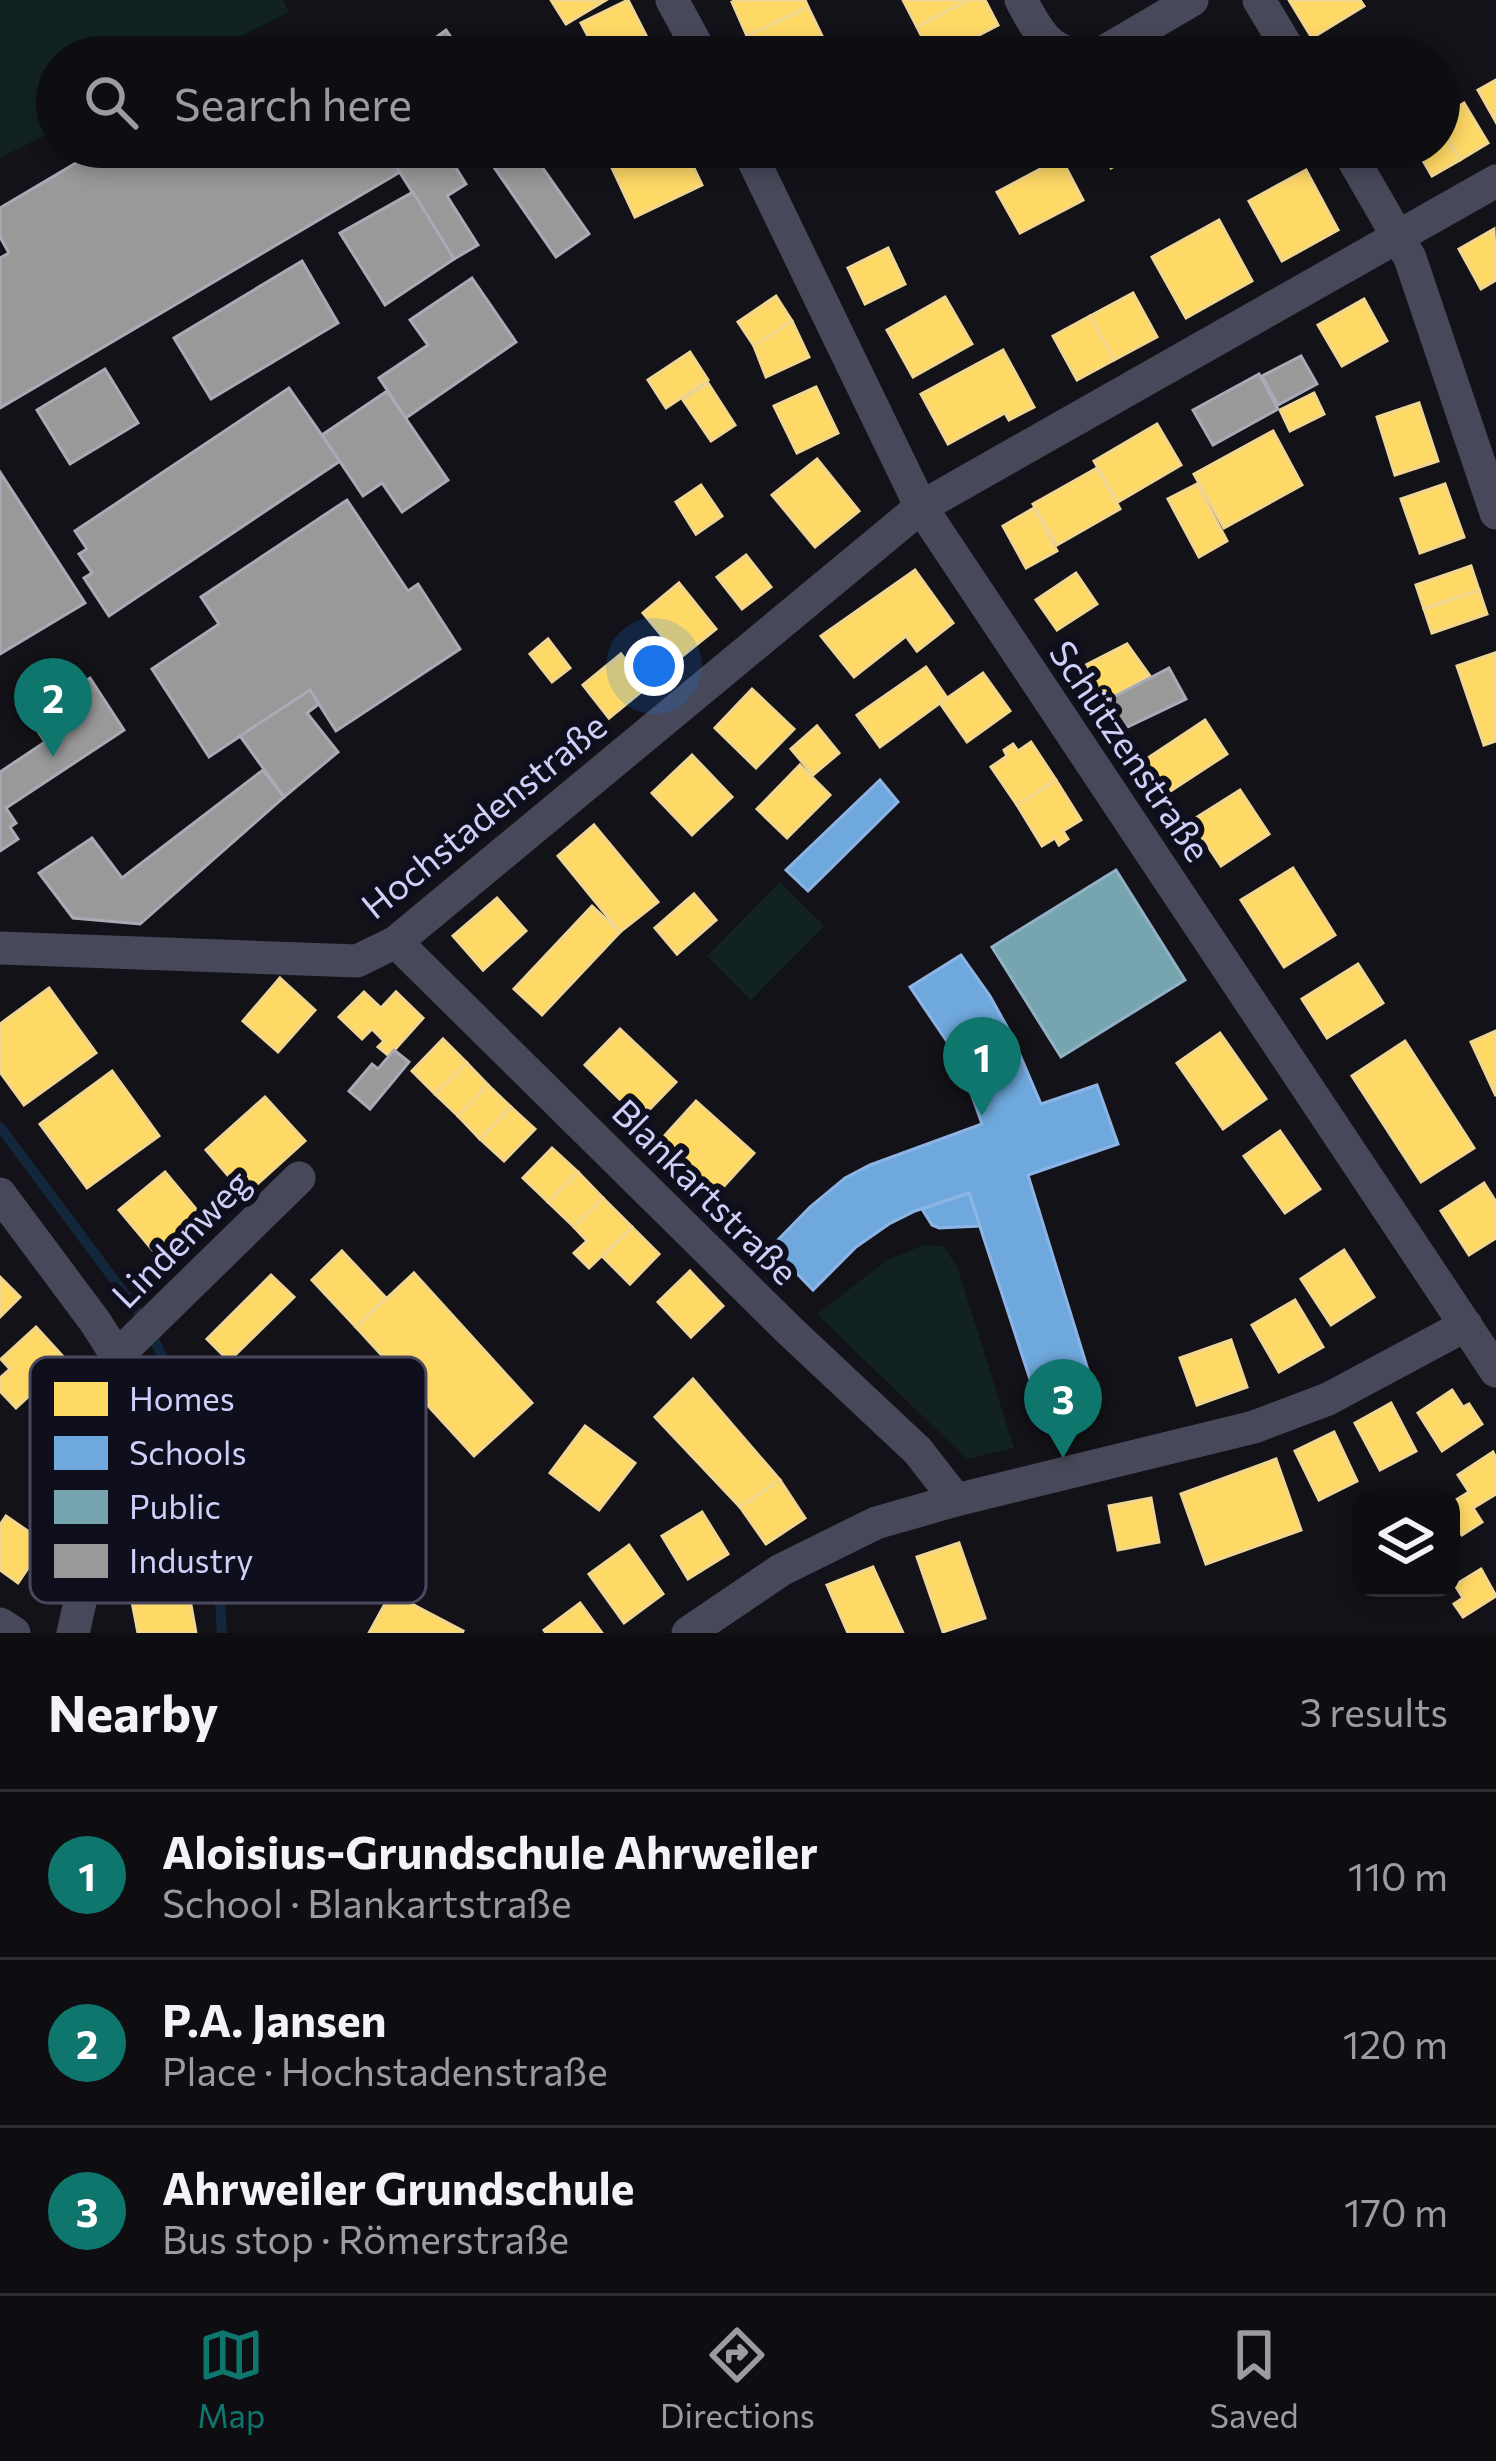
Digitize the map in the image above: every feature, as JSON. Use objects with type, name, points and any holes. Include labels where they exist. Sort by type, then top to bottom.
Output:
[{"type":"street","points":[[672,0],[692,36]]},
{"type":"street","points":[[1021,0],[1043,36]]},
{"type":"street","points":[[1131,36],[1192,0]]},
{"type":"street","points":[[1259,0],[1280,36]]},
{"type":"street","name":"Schützenstraße","points":[[757,168],[921,507],[1496,1371]]},
{"type":"street","points":[[1359,168],[1410,257],[1496,513]]},
{"type":"street","name":"Hochstadenstraße","points":[[0,948],[357,961],[396,942],[921,507],[1496,181]]},
{"type":"street","name":"Blankartstraße","points":[[396,942],[918,1451],[956,1500]]},
{"type":"street","name":"Lindenweg","points":[[138,1336],[298,1178]]},
{"type":"street","points":[[0,1194],[96,1323],[138,1336],[134,1357]]},
{"type":"street","points":[[688,1633],[781,1570],[876,1523],[1254,1427],[1328,1399],[1466,1325]]},
{"type":"street","points":[[73,1633],[80,1603]]},
{"type":"street","points":[[0,1624],[14,1633]]},
{"type":"shaded area","points":[[0,0],[283,0],[289,12],[241,36],[36,36],[36,140],[0,158]]},
{"type":"shaded area","points":[[780,882],[824,926],[751,1000],[707,956]]},
{"type":"shaded area","points":[[924,1245],[943,1246],[957,1266],[1014,1448],[967,1459],[817,1314],[889,1259]]},
{"type":"building: Homes","points":[[551,0],[606,0],[566,24]]},
{"type":"building: Homes","points":[[628,0],[646,36],[588,36],[581,23]]},
{"type":"building: Homes","points":[[805,0],[808,7],[747,36],[732,2]]},
{"type":"building: Homes","points":[[903,0],[968,0],[917,27]]},
{"type":"building: Homes","points":[[968,0],[985,0],[998,25],[977,36],[922,36],[917,27]]},
{"type":"building: Homes","points":[[1289,0],[1360,0],[1364,6],[1315,36],[1311,36]]},
{"type":"building: Homes","points":[[808,7],[822,36],[747,36]]},
{"type":"building: Homes","points":[[1496,80],[1496,122],[1478,90]]},
{"type":"building: Homes","points":[[1464,103],[1488,143],[1460,160],[1460,105]]},
{"type":"building: Homes","points":[[612,168],[694,168],[702,185],[635,217]]},
{"type":"building: Homes","points":[[1042,168],[1066,168],[1083,200],[1020,233],[997,192]]},
{"type":"building: Homes","points":[[1306,170],[1338,230],[1282,261],[1249,201]]},
{"type":"building: Homes","points":[[1219,220],[1252,281],[1186,318],[1152,257]]},
{"type":"building: Homes","points":[[1494,229],[1496,280],[1481,289],[1459,249]]},
{"type":"building: Homes","points":[[888,248],[905,284],[865,304],[848,268]]},
{"type":"building: Homes","points":[[1133,293],[1157,337],[1114,360],[1090,316]]},
{"type":"building: Homes","points":[[776,296],[792,321],[754,346],[738,322]]},
{"type":"building: Homes","points":[[945,297],[972,344],[913,377],[887,330]]},
{"type":"building: Homes","points":[[1364,299],[1387,341],[1342,366],[1318,325]]},
{"type":"building: Homes","points":[[1090,316],[1114,360],[1077,380],[1053,336]]},
{"type":"building: Homes","points":[[792,321],[809,357],[766,377],[754,346]]},
{"type":"building: Homes","points":[[1003,350],[1034,407],[1009,420],[1005,413],[948,444],[921,394]]},
{"type":"building: Homes","points":[[690,352],[708,380],[666,408],[648,380]]},
{"type":"building: Homes","points":[[708,383],[735,425],[711,441],[683,400]]},
{"type":"building: Homes","points":[[816,387],[838,433],[797,453],[774,406]]},
{"type":"building: Homes","points":[[1314,393],[1324,414],[1290,431],[1280,410]]},
{"type":"building: Homes","points":[[1419,403],[1438,461],[1395,475],[1377,417]]},
{"type":"building: Homes","points":[[1157,424],[1181,465],[1118,502],[1094,461]]},
{"type":"building: Homes","points":[[1273,431],[1302,485],[1224,528],[1194,474]]},
{"type":"building: Homes","points":[[817,459],[859,511],[815,547],[772,495]]},
{"type":"building: Homes","points":[[1097,468],[1120,509],[1057,545],[1033,504]]},
{"type":"building: Homes","points":[[1197,484],[1227,541],[1199,557],[1168,499]]},
{"type":"building: Homes","points":[[1445,484],[1464,537],[1420,553],[1401,499]]},
{"type":"building: Homes","points":[[701,485],[722,516],[696,534],[676,502]]},
{"type":"building: Homes","points":[[1034,508],[1057,551],[1026,568],[1003,526]]},
{"type":"building: Homes","points":[[746,555],[771,587],[742,609],[717,577]]},
{"type":"building: Homes","points":[[1471,566],[1479,590],[1424,609],[1416,585]]},
{"type":"building: Homes","points":[[915,570],[953,623],[917,651],[906,636],[854,677],[821,636]]},
{"type":"building: Homes","points":[[1076,573],[1097,604],[1057,630],[1036,600]]},
{"type":"building: Homes","points":[[679,583],[716,629],[680,658],[643,613]]},
{"type":"building: Homes","points":[[1479,590],[1487,614],[1432,633],[1424,609]]},
{"type":"building: Homes","points":[[548,639],[570,668],[552,682],[530,654]]},
{"type":"building: Homes","points":[[1127,644],[1150,676],[1102,703],[1078,669]]},
{"type":"building: Homes","points":[[1495,653],[1496,741],[1484,745],[1457,666]]},
{"type":"building: Homes","points":[[621,654],[647,687],[609,718],[583,685]]},
{"type":"building: Homes","points":[[926,667],[947,698],[880,747],[857,715]]},
{"type":"building: Homes","points":[[983,673],[1010,711],[967,742],[940,703]]},
{"type":"building: Homes","points":[[752,689],[794,729],[756,768],[715,728]]},
{"type":"building: Homes","points":[[1205,720],[1227,754],[1166,794],[1145,760]]},
{"type":"building: Homes","points":[[817,726],[839,753],[813,775],[791,749]]},
{"type":"building: Homes","points":[[1031,742],[1056,780],[1017,805],[991,767],[1007,756],[1004,750],[1013,744],[1018,751]]},
{"type":"building: Homes","points":[[692,755],[732,797],[692,835],[652,793]]},
{"type":"building: Homes","points":[[800,765],[830,795],[787,838],[757,809]]},
{"type":"building: Homes","points":[[1056,780],[1081,820],[1063,831],[1068,839],[1059,845],[1055,838],[1042,846],[1017,805]]},
{"type":"building: Homes","points":[[1240,790],[1269,834],[1221,866],[1191,821]]},
{"type":"building: Homes","points":[[594,825],[658,902],[620,932],[558,856]]},
{"type":"building: Homes","points":[[1293,868],[1335,935],[1284,967],[1241,900]]},
{"type":"building: Homes","points":[[694,894],[716,920],[677,954],[655,928]]},
{"type":"building: Homes","points":[[497,898],[526,931],[483,970],[453,936]]},
{"type":"building: Homes","points":[[592,906],[620,932],[542,1015],[514,989]]},
{"type":"building: Homes","points":[[1358,964],[1383,1003],[1327,1038],[1302,999]]},
{"type":"building: Homes","points":[[280,978],[315,1010],[278,1052],[243,1021]]},
{"type":"building: Homes","points":[[49,988],[96,1053],[24,1105],[0,1072],[0,1024]]},
{"type":"building: Homes","points":[[364,992],[381,1008],[396,992],[423,1018],[389,1056],[378,1047],[384,1041],[372,1029],[362,1039],[339,1017]]},
{"type":"building: Homes","points":[[620,1029],[676,1082],[640,1119],[585,1065]]},
{"type":"building: Homes","points":[[1496,1031],[1496,1096],[1471,1042]]},
{"type":"building: Homes","points":[[1220,1033],[1266,1099],[1223,1129],[1177,1063]]},
{"type":"building: Homes","points":[[443,1039],[467,1063],[435,1094],[412,1071]]},
{"type":"building: Homes","points":[[1405,1041],[1474,1148],[1421,1182],[1352,1076]]},
{"type":"building: Homes","points":[[467,1063],[488,1085],[458,1116],[435,1094]]},
{"type":"building: Homes","points":[[112,1071],[159,1136],[87,1188],[40,1124]]},
{"type":"building: Homes","points":[[488,1085],[511,1107],[480,1139],[458,1116]]},
{"type":"building: Homes","points":[[265,1097],[305,1141],[245,1195],[206,1150]]},
{"type":"building: Homes","points":[[696,1101],[754,1153],[713,1198],[659,1142]]},
{"type":"building: Homes","points":[[511,1107],[535,1129],[504,1161],[480,1139]]},
{"type":"building: Homes","points":[[1280,1131],[1320,1189],[1285,1213],[1244,1156]]},
{"type":"building: Homes","points":[[552,1148],[578,1172],[548,1202],[523,1178]]},
{"type":"building: Homes","points":[[165,1172],[211,1227],[165,1265],[119,1210]]},
{"type":"building: Homes","points":[[578,1172],[603,1198],[574,1227],[548,1202]]},
{"type":"building: Homes","points":[[1484,1183],[1496,1202],[1496,1238],[1469,1255],[1441,1211]]},
{"type":"building: Homes","points":[[603,1198],[632,1227],[589,1268],[574,1253],[587,1241],[574,1227]]},
{"type":"building: Homes","points":[[632,1227],[659,1254],[630,1284],[603,1257]]},
{"type":"building: Homes","points":[[1344,1250],[1374,1297],[1331,1325],[1301,1279]]},
{"type":"building: Homes","points":[[342,1251],[386,1298],[356,1327],[312,1280]]},
{"type":"building: Homes","points":[[690,1271],[723,1306],[691,1337],[658,1302]]},
{"type":"building: Homes","points":[[414,1273],[532,1403],[474,1456],[426,1404],[426,1357],[383,1357],[356,1327]]},
{"type":"building: Homes","points":[[271,1275],[294,1297],[233,1357],[225,1357],[207,1339]]},
{"type":"building: Homes","points":[[0,1277],[20,1297],[0,1317]]},
{"type":"building: Homes","points":[[1295,1300],[1323,1347],[1279,1372],[1252,1325]]},
{"type":"building: Homes","points":[[36,1327],[63,1357],[30,1357],[30,1395],[16,1408],[0,1391],[0,1378],[10,1369],[1,1359]]},
{"type":"building: Homes","points":[[1231,1340],[1247,1387],[1197,1405],[1180,1358]]},
{"type":"building: Homes","points":[[693,1379],[780,1480],[740,1507],[655,1417]]},
{"type":"building: Homes","points":[[1452,1390],[1482,1424],[1442,1451],[1418,1413]]},
{"type":"building: Homes","points":[[1391,1403],[1416,1451],[1380,1470],[1355,1423]]},
{"type":"building: Homes","points":[[585,1426],[635,1463],[599,1510],[550,1473]]},
{"type":"building: Homes","points":[[1334,1432],[1357,1481],[1319,1500],[1295,1451]]},
{"type":"building: Homes","points":[[1493,1452],[1496,1494],[1473,1508],[1482,1522],[1462,1535],[1460,1498],[1469,1492],[1458,1475]]},
{"type":"building: Homes","points":[[1276,1459],[1301,1530],[1206,1564],[1181,1494]]},
{"type":"building: Homes","points":[[780,1480],[805,1518],[766,1544],[740,1507]]},
{"type":"building: Homes","points":[[1151,1498],[1159,1542],[1118,1550],[1109,1506]]},
{"type":"building: Homes","points":[[702,1512],[728,1554],[688,1579],[662,1536]]},
{"type":"building: Homes","points":[[6,1516],[30,1533],[30,1565],[18,1583],[0,1570],[0,1525]]},
{"type":"building: Homes","points":[[959,1543],[985,1618],[943,1632],[917,1557]]},
{"type":"building: Homes","points":[[629,1545],[663,1594],[624,1623],[589,1574]]},
{"type":"building: Homes","points":[[873,1567],[903,1633],[848,1633],[827,1585]]},
{"type":"building: Homes","points":[[1481,1569],[1496,1596],[1463,1617],[1454,1604],[1463,1598],[1460,1582]]},
{"type":"building: Homes","points":[[132,1603],[191,1603],[196,1633],[138,1633]]},
{"type":"building: Homes","points":[[386,1603],[410,1603],[463,1631],[462,1633],[369,1633]]},
{"type":"building: Homes","points":[[580,1603],[602,1633],[546,1633],[544,1630]]},
{"type":"building: Schools","points":[[880,780],[898,802],[808,891],[786,870]]},
{"type":"building: Schools","points":[[961,955],[1011,1034],[1041,1104],[1097,1085],[1118,1144],[1028,1175],[1096,1396],[1041,1413],[969,1193],[889,1224],[856,1247],[813,1290],[771,1247],[845,1178],[982,1124],[948,1043],[910,987]]},
{"type":"building: Schools","points":[[969,1193],[980,1226],[939,1228],[922,1209]]},
{"type":"building: Public","points":[[1116,870],[1185,980],[1061,1057],[992,947]]},
{"type":"building: Industry","points":[[68,168],[397,168],[400,172],[0,408],[0,258],[9,253],[0,237],[0,208]]},
{"type":"building: Industry","points":[[397,168],[456,168],[466,184],[447,196],[478,245],[454,259]]},
{"type":"building: Industry","points":[[495,168],[543,168],[589,234],[556,257]]},
{"type":"building: Industry","points":[[413,192],[454,259],[385,305],[340,233]]},
{"type":"building: Industry","points":[[302,261],[338,323],[211,399],[174,338]]},
{"type":"building: Industry","points":[[472,278],[516,342],[406,418],[379,378],[428,345],[410,320]]},
{"type":"building: Industry","points":[[1301,356],[1317,384],[1278,405],[1262,376]]},
{"type":"building: Industry","points":[[105,369],[138,423],[70,464],[37,410]]},
{"type":"building: Industry","points":[[1259,374],[1278,409],[1213,445],[1193,410]]},
{"type":"building: Industry","points":[[289,388],[340,461],[109,616],[84,578],[92,573],[79,554],[87,549],[75,531]]},
{"type":"building: Industry","points":[[387,391],[448,480],[402,512],[382,483],[363,496],[322,435]]},
{"type":"building: Industry","points":[[0,472],[85,603],[0,654]]},
{"type":"building: Industry","points":[[347,500],[408,591],[418,584],[460,649],[336,731],[310,690],[209,757],[152,669],[219,624],[201,597]]},
{"type":"building: Industry","points":[[1169,668],[1186,699],[1119,731],[1102,703]]},
{"type":"building: Industry","points":[[90,678],[124,730],[6,808],[16,823],[10,827],[18,839],[0,851],[0,772],[45,742],[29,718]]},
{"type":"building: Industry","points":[[310,690],[319,704],[307,713],[338,752],[284,797],[240,736]]},
{"type":"building: Industry","points":[[263,770],[284,797],[140,924],[73,918],[39,873],[92,838],[122,878]]},
{"type":"building: Industry","points":[[394,1050],[409,1062],[370,1109],[349,1091],[372,1064],[378,1069]]},
{"type":"waterway","points":[[0,1127],[148,1325],[162,1357]]},
{"type":"waterway","points":[[220,1603],[222,1633]]},
{"type":"place","name":"P.A. Jansen","points":[[53,757]]},
{"type":"place","name":"Aloisius-Grundschule Ahrweiler","points":[[982,1116]]},
{"type":"place","name":"Ahrweiler Grundschule","points":[[1063,1458]]}]
